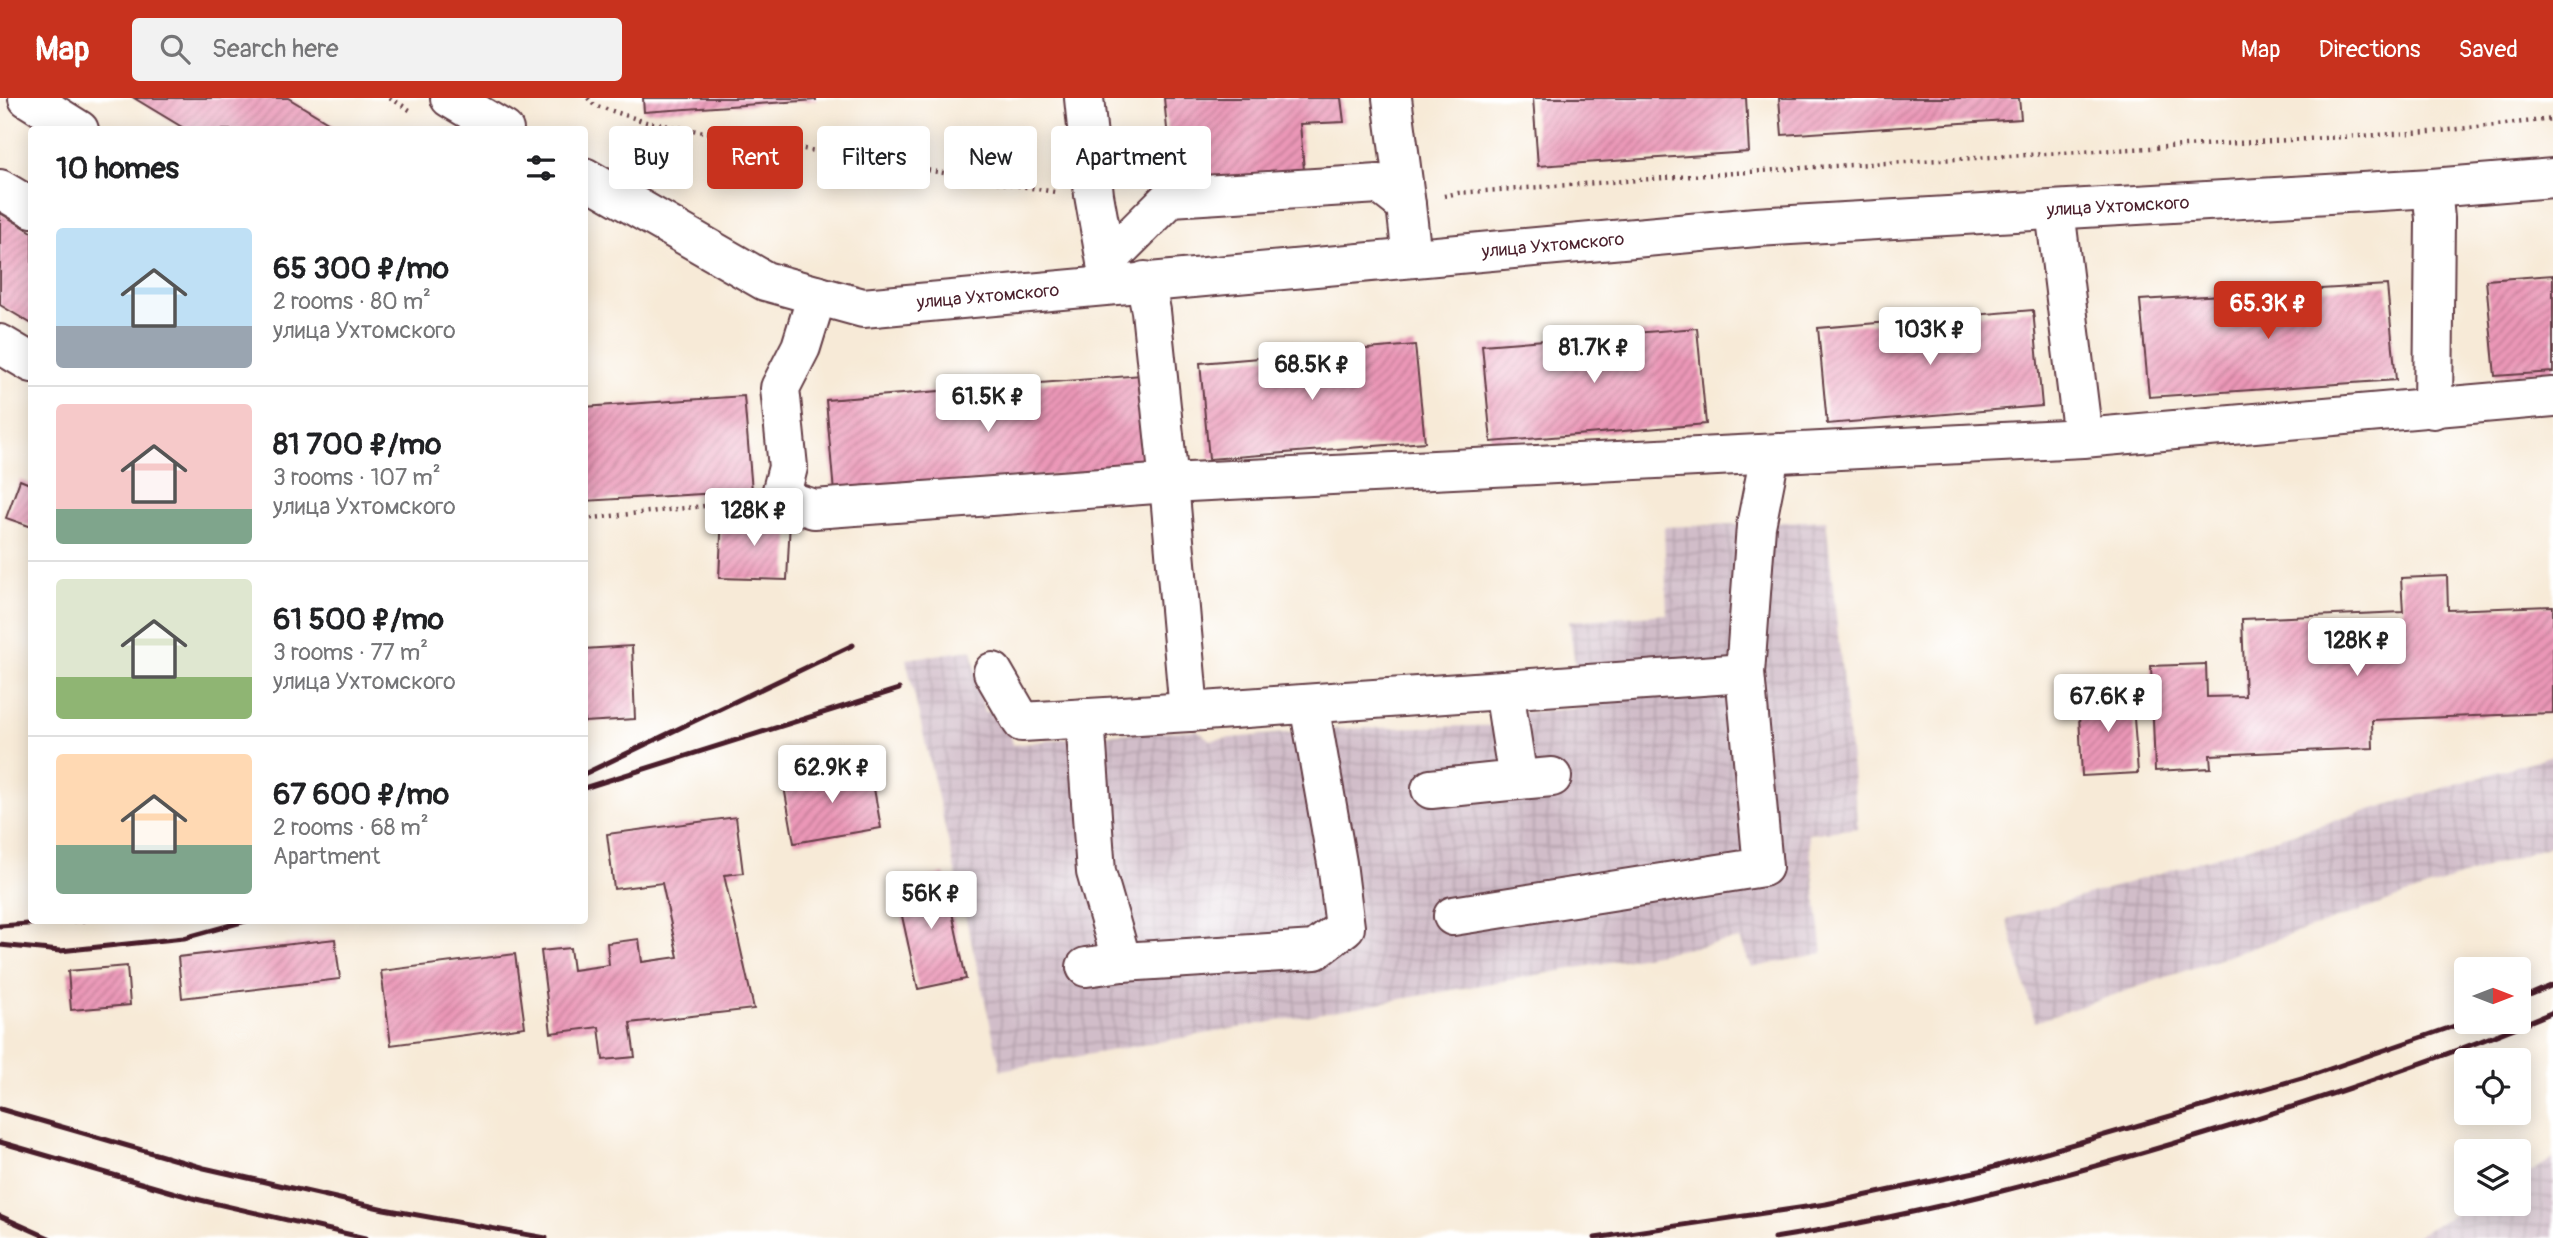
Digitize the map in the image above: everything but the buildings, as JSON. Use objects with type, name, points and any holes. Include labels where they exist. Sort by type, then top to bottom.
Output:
[{"type":"main road","points":[[28,98],[73,126]]},
{"type":"main road","points":[[450,98],[497,126]]},
{"type":"main road","points":[[1084,98],[1094,195],[1120,276],[1151,311],[1189,712]]},
{"type":"main road","points":[[1392,98],[1412,258]]},
{"type":"main road","name":"улица Ухтомского","points":[[588,179],[765,281],[863,308],[1120,276],[1412,258],[1756,227],[2432,188],[2553,178]]},
{"type":"main road","points":[[1120,276],[1171,197],[1379,184],[1406,205]]},
{"type":"main road","points":[[2432,188],[2435,219],[2433,409]]},
{"type":"main road","points":[[0,189],[28,206]]},
{"type":"main road","points":[[2055,209],[2083,438]]},
{"type":"main road","points":[[817,295],[801,347],[780,388],[788,467],[780,498],[814,509],[1168,482],[2083,438],[2553,397]]},
{"type":"main road","points":[[0,344],[28,361]]},
{"type":"main road","points":[[1452,916],[1763,867],[1745,673],[1756,526],[1770,455]]},
{"type":"main road","points":[[993,673],[1022,722],[1745,673]]},
{"type":"main road","points":[[1431,789],[1535,778],[1504,690]]},
{"type":"main road","points":[[1085,718],[1104,965],[1315,950],[1345,926],[1337,863],[1309,704]]},
{"type":"path","points":[[589,98],[594,105],[646,122],[1059,193]]},
{"type":"path","points":[[1406,205],[1458,193],[1817,167],[2430,132],[2553,119]]},
{"type":"path","points":[[588,519],[780,498]]},
{"type":"shaded area","points":[[1826,520],[1858,828],[1808,834],[1823,953],[1751,968],[1740,939],[1001,1070],[906,659],[972,650],[984,712],[1005,711],[1013,745],[1094,735],[1197,730],[1210,740],[1327,729],[1519,725],[1517,713],[1581,708],[1569,621],[1667,614],[1664,527]]},
{"type":"shaded area","points":[[2553,755],[2553,845],[2035,1022],[2007,919]]},
{"type":"shaded area","points":[[2553,1159],[2553,1238],[2412,1238],[2454,1215],[2531,1216],[2531,1172]]},
{"type":"railway","points":[[588,772],[853,645]]},
{"type":"railway","points":[[588,787],[899,689]]},
{"type":"railway","points":[[0,926],[28,924]]},
{"type":"railway","points":[[0,945],[60,951],[184,938],[235,924]]},
{"type":"railway","points":[[2531,994],[2553,985]]},
{"type":"railway","points":[[1774,1238],[1889,1217],[2003,1191],[2116,1160],[2351,1088],[2553,1012]]},
{"type":"railway","points":[[1595,1238],[1826,1204],[1984,1170],[2312,1075],[2454,1026]]},
{"type":"railway","points":[[0,1109],[204,1168],[384,1209],[546,1238]]},
{"type":"railway","points":[[0,1142],[196,1199],[365,1238]]},
{"type":"railway","points":[[0,1216],[49,1238]]}]
